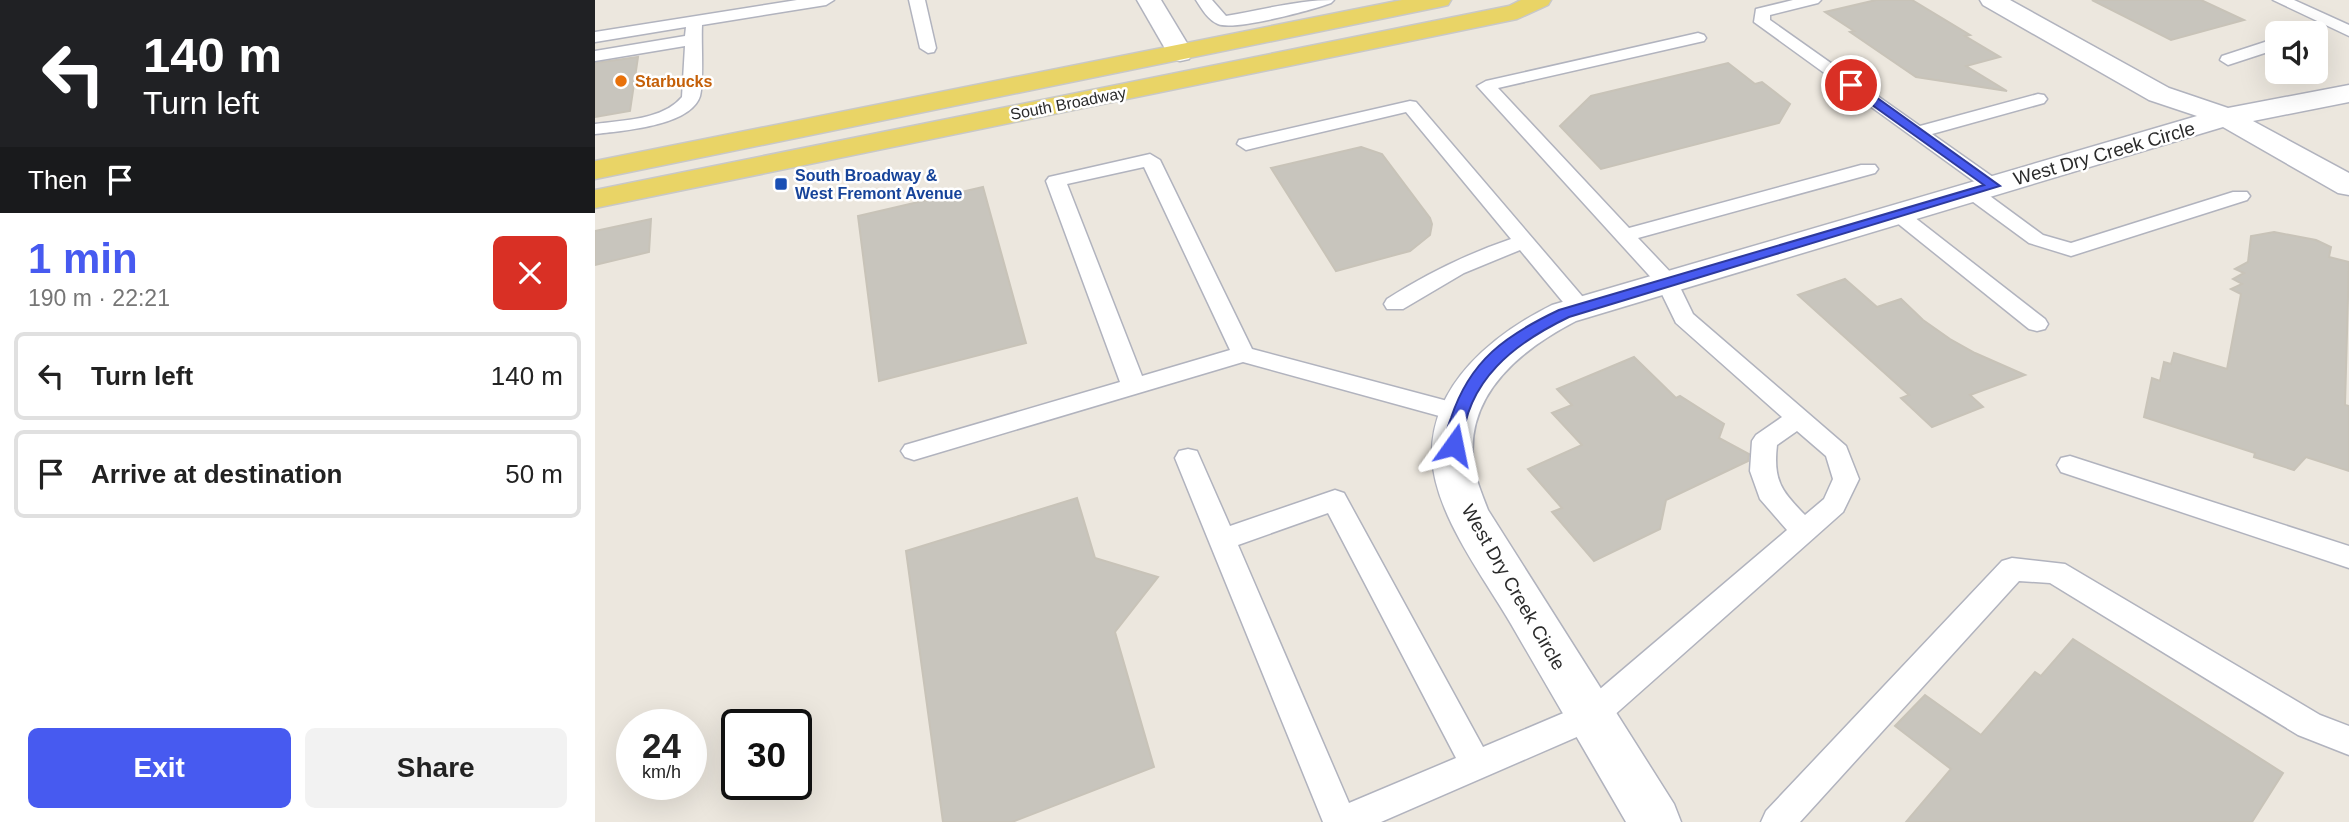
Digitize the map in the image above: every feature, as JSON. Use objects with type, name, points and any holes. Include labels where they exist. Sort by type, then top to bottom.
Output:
[{"type":"main road","name":"South Broadway","points":[[595,170],[1439,0]]},
{"type":"main road","name":"South Broadway","points":[[595,199],[1517,12],[1539,0]]},
{"type":"street","points":[[1149,0],[1180,53]]},
{"type":"street","points":[[1992,0],[2159,94],[2226,117],[2349,186]]},
{"type":"street","points":[[2032,0],[2190,86],[2226,117]]},
{"type":"street","name":"West Dry Creek Circle","points":[[1655,822],[1468,514],[1457,485],[1453,459],[1455,431],[1482,369],[1504,348],[1530,330],[1580,308],[2226,117],[2349,93]]},
{"type":"lane","points":[[595,37],[826,0]]},
{"type":"lane","points":[[917,0],[928,48]]},
{"type":"lane","points":[[1204,0],[1216,18],[1224,21],[1300,9],[1329,0],[1343,0]]},
{"type":"lane","points":[[1813,0],[1762,12],[1762,22],[1918,132],[2036,239],[2071,250],[2240,196]]},
{"type":"lane","points":[[2281,0],[2342,28]]},
{"type":"lane","points":[[595,130],[658,118],[678,112],[687,104],[691,97],[694,20]]},
{"type":"lane","points":[[1188,458],[1342,822],[1591,716],[1834,505],[1846,479],[1837,452],[1684,318],[1667,282],[1486,86],[1698,38]]},
{"type":"lane","points":[[595,56],[694,40]]},
{"type":"lane","points":[[2228,60],[2265,48]]},
{"type":"lane","points":[[1918,132],[2038,99]]},
{"type":"lane","points":[[1245,144],[1410,106],[1580,308]]},
{"type":"lane","points":[[1134,387],[1056,181],[1150,160],[1243,354]]},
{"type":"lane","points":[[1624,236],[1868,169]]},
{"type":"lane","points":[[1898,214],[2037,324]]},
{"type":"lane","points":[[1395,304],[1432,279],[1470,260],[1524,241]]},
{"type":"lane","points":[[914,451],[1243,354],[1461,413]]},
{"type":"lane","points":[[1798,418],[1765,441],[1761,466],[1768,493],[1804,531]]},
{"type":"lane","points":[[2070,465],[2349,558]]},
{"type":"lane","points":[[1222,540],[1335,499],[1476,765]]},
{"type":"lane","points":[[1778,822],[2012,569],[2055,572],[2309,725],[2349,741]]},
{"type":"building","points":[[1876,0],[1912,0],[1970,35],[1965,36],[2000,57],[1966,66],[2007,91],[1916,77],[1825,12]]},
{"type":"building","points":[[2092,0],[2201,0],[2244,20],[2171,40]]},
{"type":"building","name":"Starbucks","points":[[638,57],[630,111],[595,117],[595,63]]},
{"type":"building","points":[[1728,63],[1755,84],[1762,82],[1790,104],[1779,123],[1601,169],[1560,126],[1591,96]]},
{"type":"building","points":[[1361,147],[1382,154],[1430,218],[1430,235],[1410,251],[1336,271],[1271,168]]},
{"type":"building","points":[[983,187],[1026,343],[879,381],[858,216]]},
{"type":"building","points":[[651,219],[649,252],[595,265],[595,231]]},
{"type":"building","points":[[2274,232],[2316,240],[2331,247],[2329,257],[2349,262],[2345,405],[2349,406],[2349,471],[2306,457],[2294,470],[2254,457],[2255,453],[2144,417],[2152,378],[2160,381],[2164,362],[2171,364],[2174,353],[2227,369],[2241,294],[2231,289],[2242,284],[2233,279],[2244,273],[2235,269],[2248,262],[2251,236]]},
{"type":"building","points":[[1845,279],[1877,307],[1901,299],[1923,320],[1950,339],[2025,375],[1970,395],[1983,407],[1932,427],[1901,398],[1909,395],[1798,295]]},
{"type":"building","points":[[1634,357],[1676,398],[1680,396],[1724,424],[1719,438],[1749,454],[1748,461],[1666,500],[1660,529],[1594,561],[1552,512],[1562,508],[1528,469],[1582,445],[1552,413],[1572,405],[1557,389]]},
{"type":"building","points":[[1077,498],[1095,558],[1158,577],[1115,632],[1154,767],[1012,822],[943,822],[906,551]]},
{"type":"building","points":[[2073,639],[2283,773],[2252,822],[1906,822],[1951,769],[1895,726],[1925,695],[1981,735],[2035,672],[2041,676]]},
{"type":"place","name":"Starbucks","points":[[621,81]]},
{"type":"place","name":"South Broadway & West Fremont Avenue","points":[[781,184]]},
{"type":"route","points":[[1454,445],[1455,431],[1464,403],[1482,369],[1504,348],[1530,330],[1564,313],[1993,186],[1851,85]]}]
